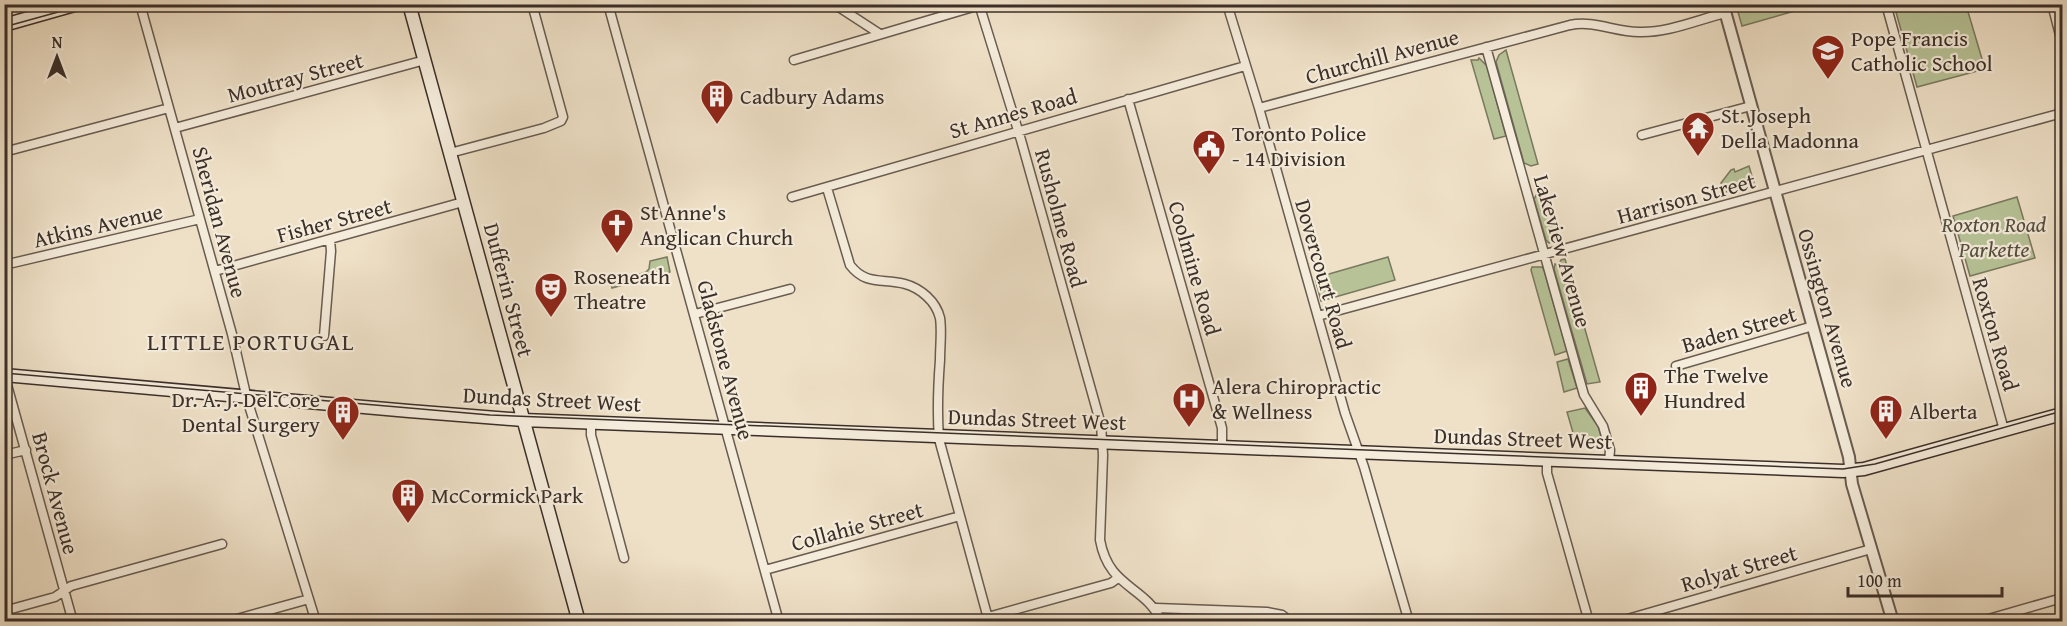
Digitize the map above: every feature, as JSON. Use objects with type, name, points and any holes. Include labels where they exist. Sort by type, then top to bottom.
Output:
[{"type":"main road","points":[[4,25],[78,4]]},
{"type":"main road","name":"Dufferin Street","points":[[409,4],[579,621]]},
{"type":"main road","name":"Dundas Street West","points":[[5,375],[523,420],[1851,471],[2062,414]]},
{"type":"street","name":"Sheridan Avenue","points":[[140,4],[232,334],[247,397],[316,621]]},
{"type":"street","points":[[450,153],[544,128],[561,121],[563,117],[532,4]]},
{"type":"street","name":"Gladstone Avenue","points":[[608,4],[779,621]]},
{"type":"street","points":[[834,4],[880,34]]},
{"type":"street","name":"Dovercourt Road","points":[[1227,4],[1259,108],[1345,413],[1409,621]]},
{"type":"street","name":"Roxton Road","points":[[1886,4],[2004,430]]},
{"type":"street","points":[[2052,4],[2062,43]]},
{"type":"street","points":[[794,60],[980,5]]},
{"type":"street","name":"Rusholme Road","points":[[980,5],[1018,130],[1101,425],[1100,540],[1108,563],[1118,578]]},
{"type":"street","name":"Churchill Avenue","points":[[1259,108],[1579,23],[1598,24],[1629,32],[1646,32],[1671,28],[1724,9]]},
{"type":"street","name":"Ossington Avenue","points":[[1724,9],[1849,456],[1852,484],[1893,621]]},
{"type":"street","name":"Lakeview Avenue","points":[[1486,47],[1586,400],[1603,426],[1610,450],[1609,462]]},
{"type":"street","name":"Moutray Street","points":[[175,128],[424,60]]},
{"type":"street","name":"St Annes Road","points":[[792,197],[1245,66]]},
{"type":"street","name":"Coolmine Road","points":[[1128,99],[1222,428],[1222,447]]},
{"type":"street","points":[[1642,135],[1751,106]]},
{"type":"street","points":[[4,152],[169,108]]},
{"type":"street","name":"Harrison Street","points":[[1318,316],[2062,113]]},
{"type":"street","points":[[827,188],[850,265],[855,271],[861,276],[874,280],[915,287],[929,299],[938,312],[940,330],[938,436],[988,619],[1111,583],[1118,578],[1156,608],[1162,621]]},
{"type":"street","name":"Fisher Street","points":[[214,271],[464,202]]},
{"type":"street","name":"Atkins Avenue","points":[[4,265],[200,219]]},
{"type":"street","points":[[324,336],[330,240]]},
{"type":"street","points":[[695,314],[790,289]]},
{"type":"street","name":"Baden Street","points":[[1676,366],[1813,326]]},
{"type":"street","name":"Brock Avenue","points":[[5,375],[73,621]]},
{"type":"street","points":[[591,422],[591,435],[624,558]]},
{"type":"street","points":[[4,455],[26,450]]},
{"type":"street","points":[[1547,460],[1547,473],[1589,621]]},
{"type":"street","name":"Collahie Street","points":[[765,570],[960,516]]},
{"type":"street","points":[[4,611],[55,597],[81,584],[222,544]]},
{"type":"street","name":"Rolyat Street","points":[[1617,621],[1871,549]]},
{"type":"street","points":[[226,621],[309,599]]},
{"type":"street","points":[[1978,621],[2061,599],[2062,612]]},
{"type":"street","points":[[1156,608],[1267,612],[1282,615],[1291,621]]},
{"type":"green space","points":[[1736,4],[1816,5],[1742,26]]},
{"type":"green space","points":[[1894,5],[1966,5],[1985,69],[1917,87]]},
{"type":"green space","points":[[1506,50],[1538,164],[1531,166],[1524,163],[1496,62],[1499,55]]},
{"type":"green space","points":[[1479,58],[1487,66],[1506,136],[1494,139],[1471,60]]},
{"type":"green space","points":[[1749,166],[1754,183],[1723,193],[1721,183],[1731,170],[1734,169],[1735,172]]},
{"type":"green space","points":[[1546,192],[1560,242],[1549,243],[1546,240],[1534,199],[1537,194]]},
{"type":"green space","name":"Roxton Road Parkette","points":[[2017,197],[2035,258],[1970,276],[1953,216]]},
{"type":"green space","points":[[667,257],[670,272],[612,288],[611,284],[646,272],[650,261]]},
{"type":"green space","points":[[1388,257],[1395,280],[1321,301],[1315,278]]},
{"type":"green space","points":[[1565,259],[1600,382],[1587,384],[1554,269],[1555,264],[1558,265],[1561,260]]},
{"type":"green space","points":[[1532,267],[1542,267],[1544,270],[1567,351],[1555,355]]},
{"type":"green space","points":[[1568,359],[1577,388],[1564,392],[1557,362]]},
{"type":"green space","points":[[1585,408],[1598,426],[1602,439],[1576,443],[1567,412]]},
{"type":"tram line","points":[[4,27],[87,4]]},
{"type":"tram line","points":[[4,373],[490,415],[1843,469],[1875,464],[2062,411]]},
{"type":"place","name":"Pope Francis Catholic School","points":[[1828,80]]},
{"type":"place","name":"Cadbury Adams","points":[[717,125]]},
{"type":"place","name":"St. Joseph Della Madonna","points":[[1698,157]]},
{"type":"place","name":"Toronto Police - 14 Division","points":[[1209,175]]},
{"type":"place","name":"St Anne's Anglican Church","points":[[617,254]]},
{"type":"place","name":"Roseneath Theatre","points":[[551,318]]},
{"type":"place","name":"The Twelve Hundred","points":[[1641,417]]},
{"type":"place","name":"Alera Chiropractic & Wellness","points":[[1189,428]]},
{"type":"place","name":"Alberta","points":[[1886,440]]},
{"type":"place","name":"Dr. A. J. Del Core Dental Surgery","points":[[343,441]]},
{"type":"place","name":"McCormick Park","points":[[408,524]]},
{"type":"district","name":"LITTLE PORTUGAL","points":[[251,342]]}]
